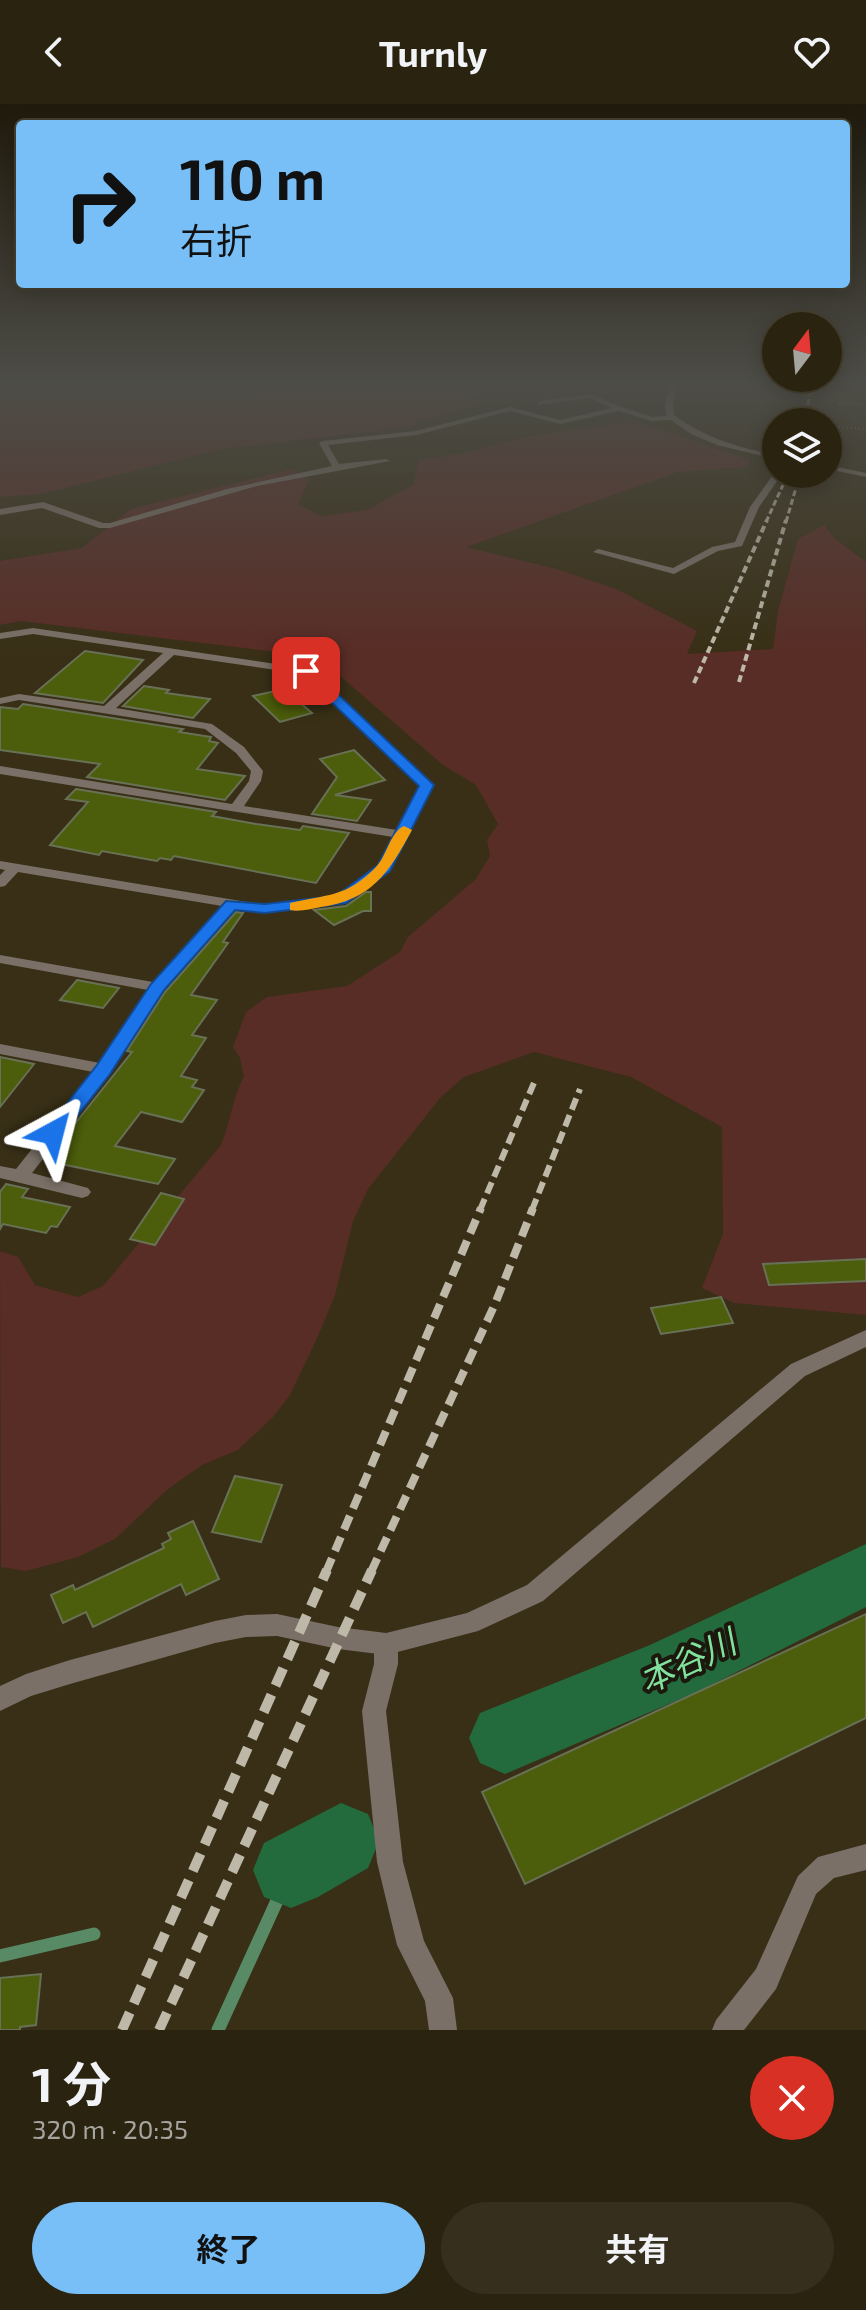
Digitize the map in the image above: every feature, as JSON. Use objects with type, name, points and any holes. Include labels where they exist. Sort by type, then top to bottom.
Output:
[{"type":"street","points":[[0,512],[35,503],[102,526],[112,526],[239,488],[314,471]]},
{"type":"street","points":[[598,552],[674,571],[715,549],[739,544],[753,506],[767,488]]},
{"type":"street","points":[[0,636],[33,631],[306,671],[427,785],[384,868],[341,900],[265,909],[0,865]]},
{"type":"street","points":[[107,710],[172,651]]},
{"type":"street","points":[[0,701],[19,697],[193,722],[221,733],[257,771],[255,781],[237,806]]},
{"type":"street","points":[[0,770],[402,835]]},
{"type":"street","points":[[0,883],[15,867]]},
{"type":"street","points":[[20,1176],[104,1069],[157,987],[231,904]]},
{"type":"street","points":[[0,959],[157,987]]},
{"type":"street","points":[[0,1049],[104,1069]]},
{"type":"street","points":[[0,1172],[82,1192]]},
{"type":"street","points":[[0,1699],[26,1686],[70,1672],[246,1626],[277,1625],[386,1644],[470,1623],[535,1593],[798,1370],[866,1338]]},
{"type":"street","points":[[386,1644],[386,1664],[374,1711],[390,1862],[411,1945],[439,1998],[443,2030]]},
{"type":"street","points":[[726,2030],[766,1979],[807,1885],[827,1866],[866,1857]]},
{"type":"shaded area","points":[[0,471],[133,471],[41,494],[0,497]]},
{"type":"shaded area","points":[[284,471],[295,471],[309,480],[298,504],[321,516],[367,510],[414,484],[416,471],[694,471],[678,472],[466,547],[557,569],[616,589],[697,631],[687,654],[773,649],[778,611],[798,539],[824,525],[834,538],[866,562],[866,1315],[734,1303],[702,1288],[723,1234],[722,1127],[631,1077],[534,1052],[464,1077],[441,1097],[368,1189],[353,1221],[335,1295],[319,1334],[290,1395],[273,1417],[238,1450],[202,1465],[168,1489],[115,1539],[78,1557],[26,1571],[1,1567],[0,1251],[18,1257],[35,1285],[78,1297],[103,1286],[221,1145],[244,1076],[240,1058],[233,1047],[246,1012],[267,997],[347,986],[400,952],[408,937],[476,879],[490,856],[487,840],[498,824],[476,785],[443,765],[318,657],[21,621],[0,625],[0,561],[82,548],[131,509]]},
{"type":"building","points":[[85,651],[143,660],[103,703],[35,693]]},
{"type":"building","points":[[144,686],[169,690],[166,693],[210,699],[193,718],[123,706]]},
{"type":"building","points":[[284,689],[312,713],[280,722],[253,696]]},
{"type":"building","points":[[23,704],[183,729],[179,732],[211,737],[209,741],[218,743],[197,769],[245,776],[225,800],[87,777],[100,764],[0,750],[0,707],[18,709]]},
{"type":"building","points":[[354,750],[385,780],[335,795],[371,800],[357,821],[312,814],[337,777],[320,759]]},
{"type":"building","points":[[76,789],[216,812],[212,816],[256,824],[300,830],[303,826],[349,833],[316,883],[174,856],[171,860],[160,858],[157,861],[102,851],[99,855],[50,845],[88,802],[66,799]]},
{"type":"building","points":[[366,892],[371,892],[371,911],[363,911],[334,925],[314,910],[346,906]]},
{"type":"building","points":[[236,912],[243,913],[223,942],[228,943],[191,995],[217,1000],[192,1035],[206,1038],[181,1076],[197,1080],[192,1087],[204,1090],[182,1122],[141,1112],[115,1146],[175,1159],[158,1184],[51,1162],[55,1156],[50,1155],[132,1052],[127,1051],[165,992]]},
{"type":"building","points":[[77,980],[119,988],[103,1008],[60,1000]]},
{"type":"building","points":[[0,1057],[34,1064],[0,1107]]},
{"type":"building","points":[[6,1184],[28,1189],[22,1197],[70,1207],[57,1227],[51,1226],[46,1233],[3,1224],[0,1229],[0,1192]]},
{"type":"building","points":[[161,1193],[184,1199],[155,1245],[130,1239]]},
{"type":"building","points":[[866,1259],[866,1281],[769,1285],[763,1264]]},
{"type":"building","points":[[721,1297],[733,1323],[661,1334],[651,1308]]},
{"type":"building","points":[[235,1476],[282,1485],[261,1542],[212,1532]]},
{"type":"building","points":[[193,1521],[219,1579],[186,1595],[181,1584],[93,1627],[86,1612],[63,1623],[51,1595],[73,1585],[75,1590],[164,1548],[162,1544],[171,1539],[168,1533]]},
{"type":"building","points":[[866,1614],[866,1718],[525,1884],[482,1792]]},
{"type":"building","points":[[41,1974],[36,2025],[20,2027],[20,2030],[0,2030],[0,1978]]},
{"type":"waterway","name":"本谷川","points":[[505,1738],[673,1669],[866,1574]]},
{"type":"waterway","name":"本谷川","points":[[291,1870],[341,1841]]},
{"type":"waterway","points":[[218,2030],[291,1870]]},
{"type":"waterway","points":[[0,1956],[94,1934]]},
{"type":"railway","points":[[766,522],[782,488]]},
{"type":"railway","points":[[786,522],[796,488]]},
{"type":"railway","points":[[694,683],[767,520]]},
{"type":"railway","points":[[739,682],[786,520]]},
{"type":"railway","points":[[480,1210],[536,1078]]},
{"type":"railway","points":[[532,1210],[580,1089]]},
{"type":"railway","points":[[326,1572],[481,1208]]},
{"type":"railway","points":[[371,1572],[495,1304],[533,1208]]},
{"type":"railway","points":[[122,2030],[327,1570]]},
{"type":"railway","points":[[159,2030],[372,1570]]},
{"type":"slow traffic","points":[[295,906],[341,900],[362,887],[384,868],[404,830]]},
{"type":"route","points":[[53,1133],[104,1069],[157,987],[231,904],[265,909],[341,900],[384,868],[427,785],[306,671]]}]
